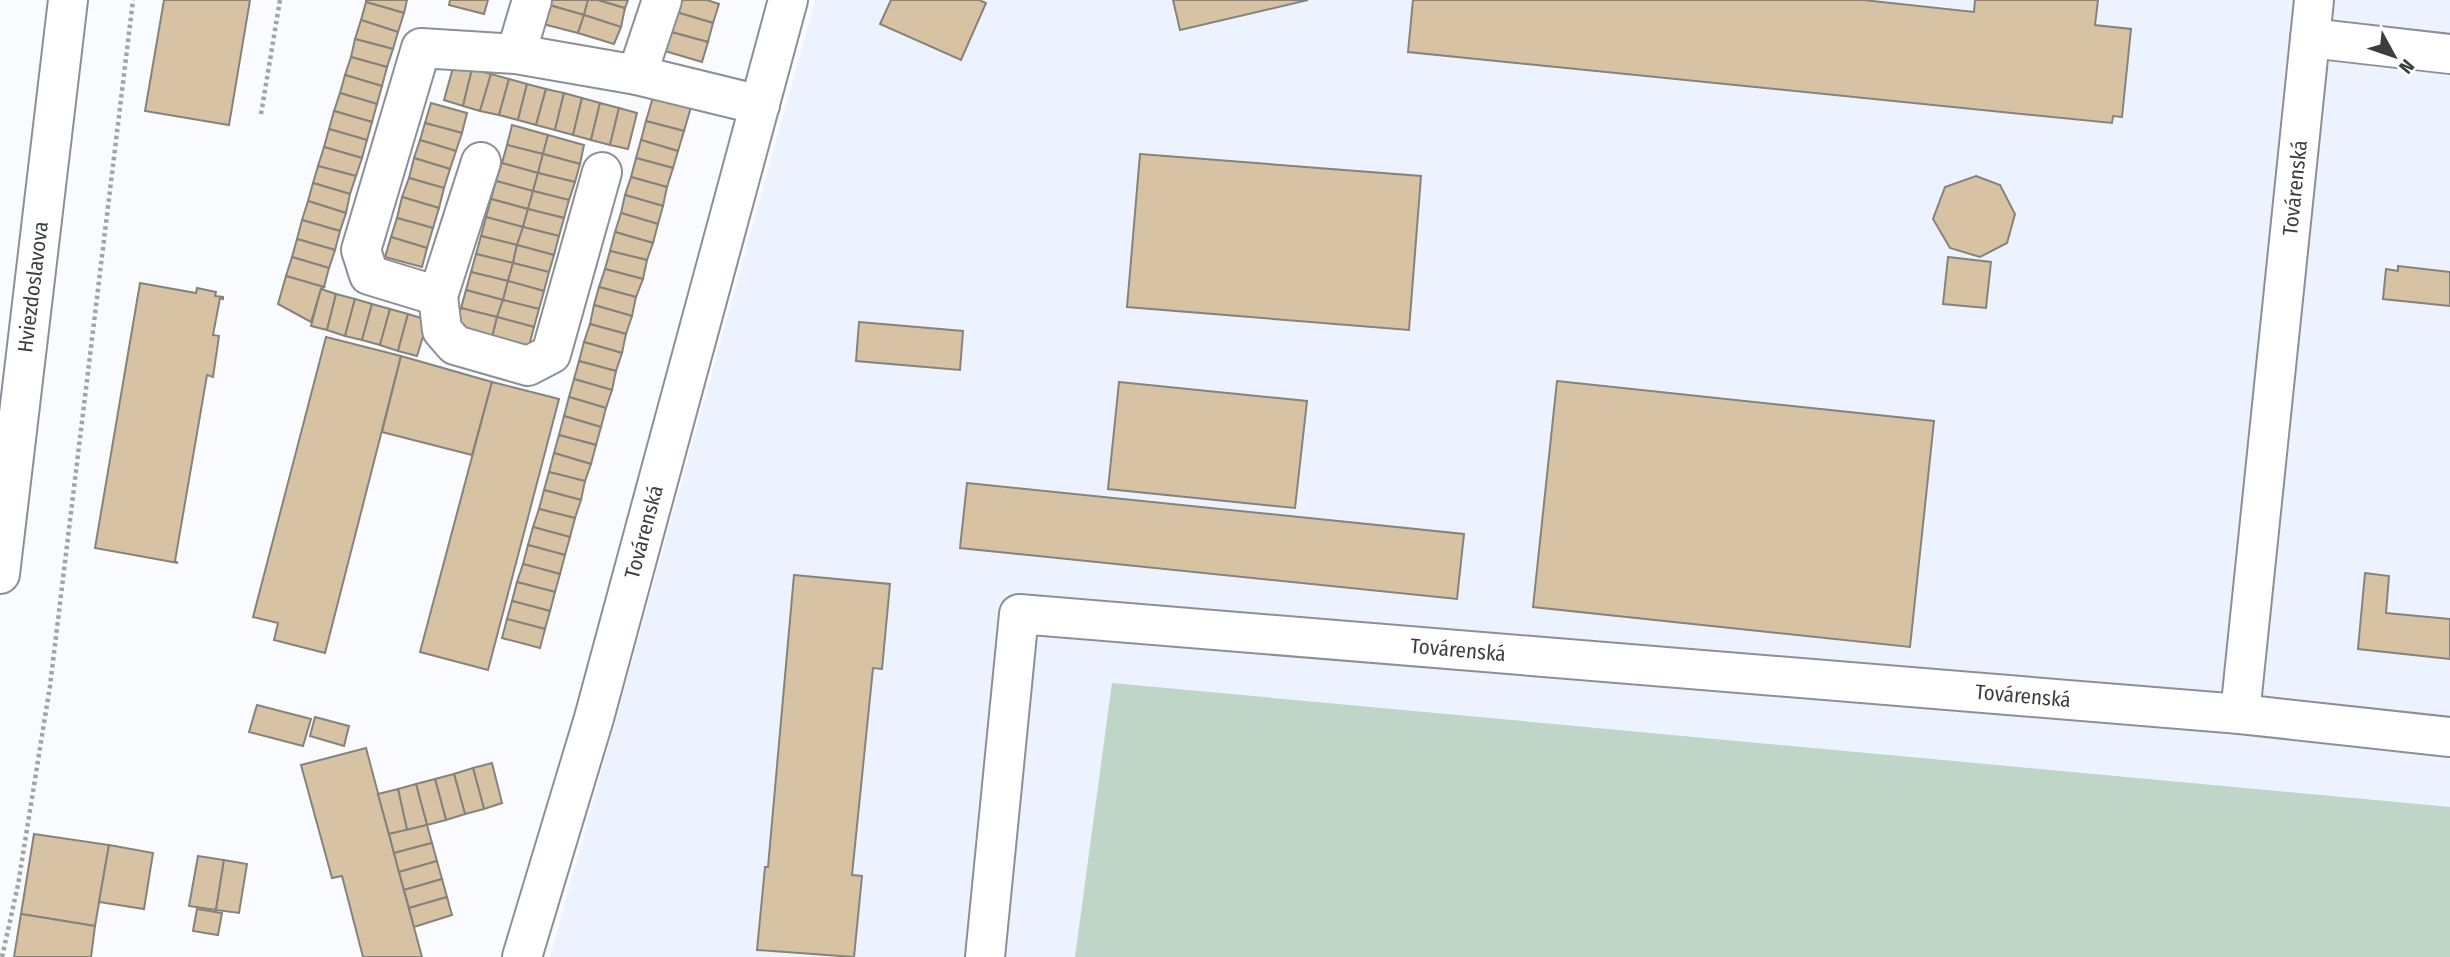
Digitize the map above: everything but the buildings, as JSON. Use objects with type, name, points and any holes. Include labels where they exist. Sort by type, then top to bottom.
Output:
[{"type":"street","name":"Hviezdoslavova","points":[[0,574],[68,0]]},
{"type":"street","points":[[516,54],[532,0]]},
{"type":"street","points":[[637,75],[662,0]]},
{"type":"street","name":"Továrenská","points":[[522,957],[594,718],[788,0]]},
{"type":"street","name":"Továrenská","points":[[2240,714],[2314,0]]},
{"type":"street","points":[[2310,37],[2450,54]]},
{"type":"street","points":[[438,296],[369,275],[361,250],[421,48],[516,54],[637,75],[760,105]]},
{"type":"street","points":[[481,162],[438,296],[442,330],[455,345],[528,366],[551,354],[602,172]]},
{"type":"street","name":"Továrenská","points":[[985,957],[1019,614],[2240,714],[2450,737]]},
{"type":"path","points":[[2,957],[18,885],[50,686],[133,0]]},
{"type":"path","points":[[261,114],[280,0]]},
{"type":"shaded area","points":[[815,0],[2450,0],[2450,957],[550,957]]},
{"type":"green space","points":[[1112,683],[2450,807],[2450,957],[1075,957]]}]
